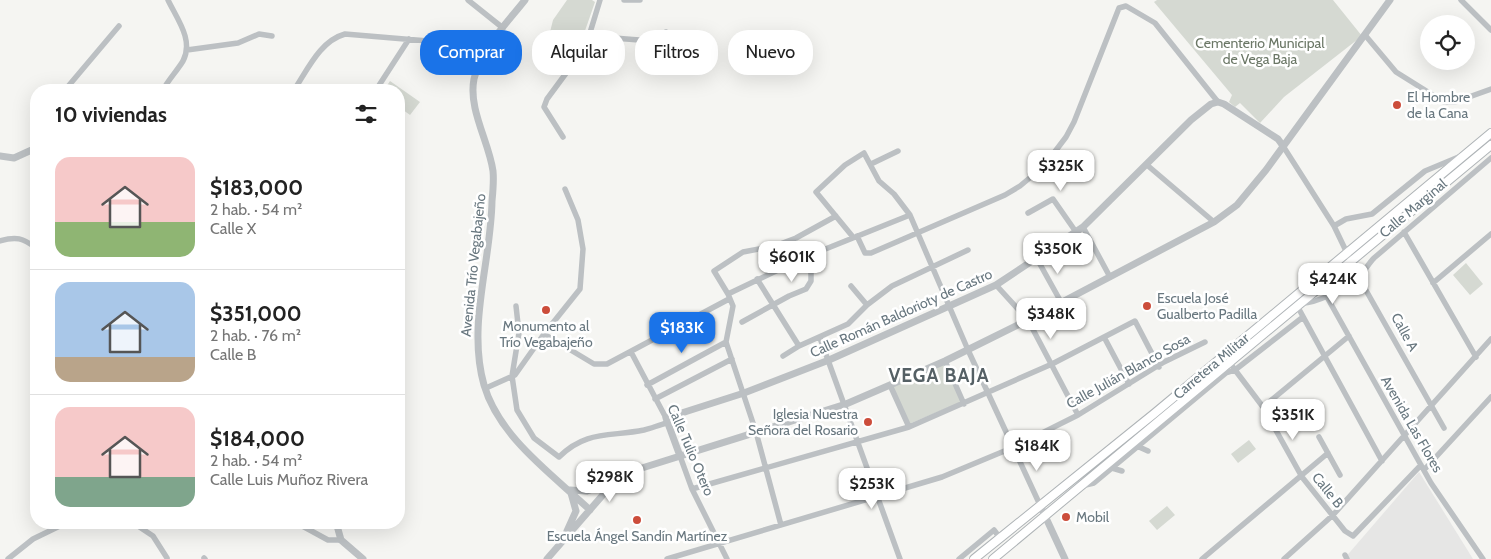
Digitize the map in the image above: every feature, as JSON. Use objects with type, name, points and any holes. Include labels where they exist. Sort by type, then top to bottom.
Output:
[{"type":"main road","name":"Carretera Militar","points":[[974,559],[1155,414],[1491,133]]},
{"type":"main road","name":"Carretera Militar","points":[[993,559],[1229,362],[1301,310],[1351,261],[1491,145]]},
{"type":"main road","points":[[997,559],[1004,549]]},
{"type":"street","points":[[167,84],[182,62],[187,50],[186,36],[168,0]]},
{"type":"street","points":[[468,0],[503,28]]},
{"type":"street","name":"Avenida Trío Vegabajeño","points":[[503,28],[525,0]]},
{"type":"street","points":[[591,30],[600,0]]},
{"type":"street","points":[[624,0],[640,0]]},
{"type":"street","points":[[547,559],[615,481],[626,473],[846,404],[968,350],[1214,222],[1237,205],[1283,146],[1390,0]]},
{"type":"street","points":[[1461,0],[1491,30]]},
{"type":"street","points":[[1065,559],[968,350],[950,306],[932,266],[918,234],[910,215],[894,194],[879,181],[864,153],[845,165],[816,192],[855,236],[865,253],[871,254],[918,234],[1005,195],[1033,176],[1052,157],[1074,122],[1119,8],[1126,6],[1155,23],[1218,102],[1278,139],[1283,146]]},
{"type":"street","points":[[70,84],[119,26]]},
{"type":"street","points":[[187,50],[238,44],[259,34],[272,36]]},
{"type":"street","points":[[298,84],[324,45],[333,37],[344,34],[420,40]]},
{"type":"street","points":[[1365,35],[1396,72],[1444,102],[1455,102],[1491,89]]},
{"type":"street","points":[[380,84],[409,39]]},
{"type":"street","name":"Avenida Trío Vegabajeño","points":[[476,75],[474,82],[475,99],[493,172],[492,222],[476,338],[486,388],[492,405],[511,433],[524,448],[590,510]]},
{"type":"street","points":[[563,137],[544,107],[547,99],[565,75]]},
{"type":"street","name":"Calle Román Baldorioty de Castro","points":[[667,420],[829,360],[996,285],[1084,227],[1191,120],[1211,104],[1218,102]]},
{"type":"street","name":"Calle A","points":[[1283,146],[1334,226],[1359,278],[1444,428]]},
{"type":"street","points":[[0,156],[14,158],[30,151]]},
{"type":"street","points":[[871,164],[898,151]]},
{"type":"street","points":[[1334,226],[1346,219],[1372,214],[1425,171],[1465,154]]},
{"type":"street","name":"Calle Marginal","points":[[1301,310],[1305,304],[1327,297],[1359,278],[1365,266],[1491,158]]},
{"type":"street","points":[[1147,165],[1214,222]]},
{"type":"street","points":[[486,388],[512,376],[580,289],[583,249],[578,220],[565,189]]},
{"type":"street","points":[[1028,213],[1053,199],[1076,232]]},
{"type":"street","points":[[544,334],[594,364],[607,364],[757,279],[855,236],[910,215]]},
{"type":"street","points":[[781,525],[756,432],[726,342],[733,306],[714,271],[743,252],[782,244],[836,216]]},
{"type":"street","points":[[1084,227],[1110,277]]},
{"type":"street","points":[[1404,232],[1476,357]]},
{"type":"street","points":[[1433,283],[1491,234]]},
{"type":"street","points":[[0,241],[14,237],[25,239],[30,243]]},
{"type":"street","points":[[783,356],[799,346],[848,324],[867,305],[892,286],[968,250]]},
{"type":"street","points":[[1036,257],[1061,302]]},
{"type":"street","points":[[742,322],[788,296],[806,289],[811,281],[811,273],[803,258]]},
{"type":"street","points":[[757,279],[799,346]]},
{"type":"street","points":[[996,285],[1028,320],[1078,415]]},
{"type":"street","points":[[851,286],[867,305]]},
{"type":"street","name":"Avenida Las Flores","points":[[1327,297],[1422,468],[1483,559]]},
{"type":"street","points":[[516,306],[519,333],[512,376],[517,410],[534,438],[559,456],[571,445],[592,436],[644,430],[667,420]]},
{"type":"street","points":[[1081,486],[1094,483],[1226,373],[1235,370],[1301,310],[1382,462]]},
{"type":"street","points":[[692,489],[909,427],[989,394],[1135,321],[1159,366]]},
{"type":"street","points":[[1263,407],[1349,336]]},
{"type":"street","points":[[1104,337],[1129,384]]},
{"type":"street","points":[[820,338],[846,404],[900,559]]},
{"type":"street","points":[[1284,559],[1333,516],[1491,339]]},
{"type":"street","points":[[647,385],[726,342]]},
{"type":"street","name":"Calle Julián Blanco Sosa","points":[[667,559],[719,542],[878,498],[942,477],[1014,447],[1078,415],[1159,366],[1205,342]]},
{"type":"street","name":"Calle Tulio Otero","points":[[631,352],[667,420],[692,489],[727,559]]},
{"type":"street","points":[[655,399],[732,359]]},
{"type":"street","points":[[945,361],[964,404]]},
{"type":"street","name":"Calle B","points":[[1229,362],[1263,407],[1302,477],[1345,531],[1354,536],[1422,468]]},
{"type":"street","points":[[890,385],[909,427]]},
{"type":"street","points":[[1422,468],[1491,397]]},
{"type":"street","points":[[1318,437],[1340,474]]},
{"type":"street","points":[[1137,446],[1148,451]]},
{"type":"street","points":[[1202,559],[1302,477],[1328,453]]},
{"type":"street","points":[[1112,468],[1122,471]]},
{"type":"street","points":[[557,548],[573,521],[576,510],[570,490],[587,491],[615,481]]},
{"type":"street","points":[[8,559],[33,539],[54,529]]},
{"type":"street","points":[[142,529],[153,536],[167,558]]},
{"type":"street","points":[[308,529],[328,540],[342,540]]},
{"type":"street","points":[[338,529],[342,540],[363,559]]},
{"type":"street","points":[[959,559],[994,530],[1000,538]]},
{"type":"shaded area","points":[[1419,472],[1473,559],[1344,559]]},
{"type":"green space","points":[[567,0],[592,0],[595,2],[585,30],[550,30],[553,20]]},
{"type":"green space","name":"Cementerio Municipal de Vega Baja","points":[[1157,0],[1333,0],[1362,36],[1284,97],[1260,123],[1240,103],[1235,107],[1229,102],[1232,95],[1154,2]]},
{"type":"green space","points":[[405,92],[420,102],[410,115],[405,111]]},
{"type":"green space","points":[[1466,263],[1483,284],[1470,295],[1453,275]]},
{"type":"green space","points":[[944,363],[961,402],[909,424],[892,385]]},
{"type":"green space","points":[[1249,440],[1256,449],[1238,463],[1231,454]]},
{"type":"green space","points":[[1167,506],[1175,515],[1157,530],[1149,521]]},
{"type":"place","name":"El Hombre de la Cana","points":[[1397,105]]},
{"type":"place","name":"Escuela José Gualberto Padilla","points":[[1147,306]]},
{"type":"place","name":"Monumento al Trío Vegabajeño","points":[[546,310]]},
{"type":"place","name":"Iglesia Nuestra Señora del Rosario","points":[[868,422]]},
{"type":"place","name":"Mobil","points":[[1066,517]]},
{"type":"place","name":"Escuela Ángel Sandín Martínez","points":[[637,520]]},
{"type":"district","name":"VEGA BAJA","points":[[939,375]]}]
